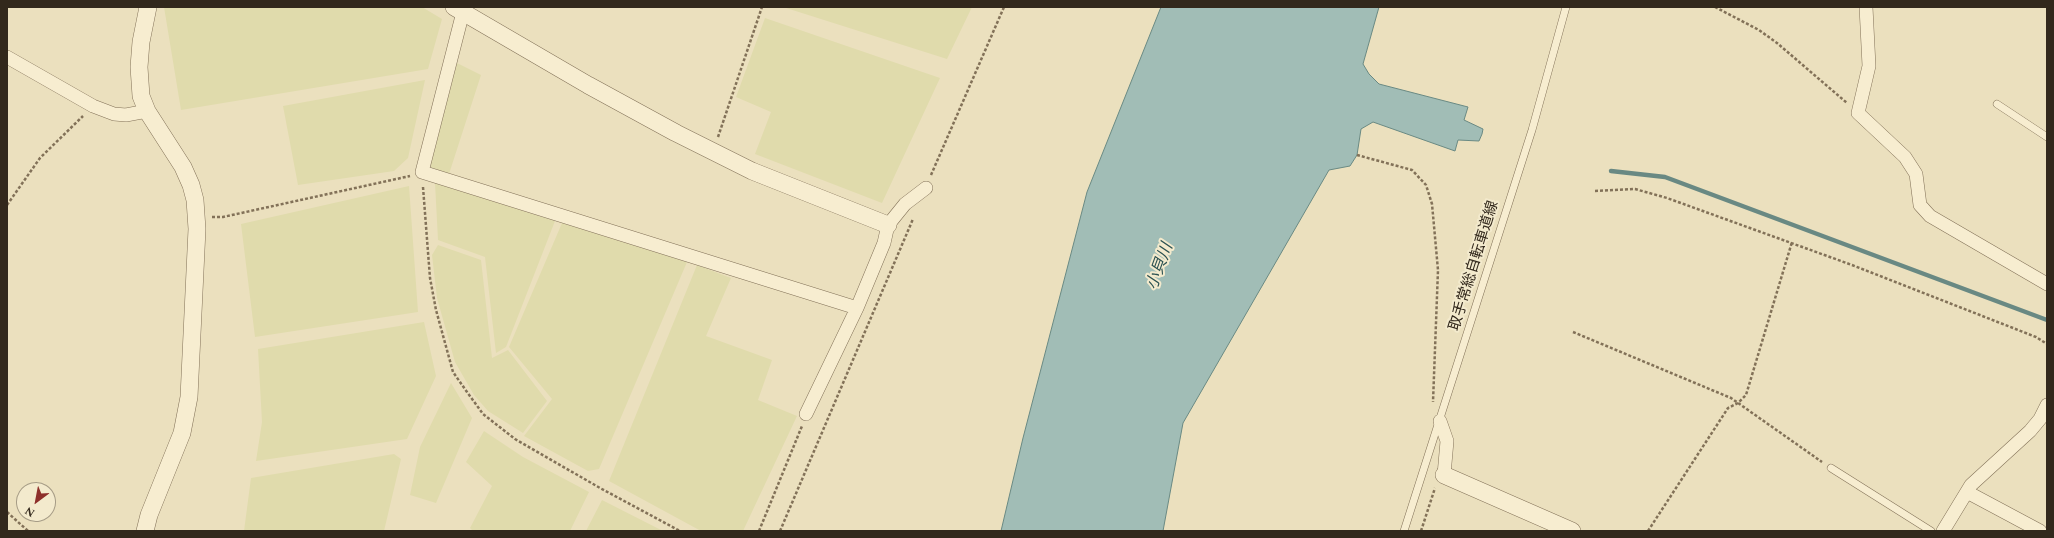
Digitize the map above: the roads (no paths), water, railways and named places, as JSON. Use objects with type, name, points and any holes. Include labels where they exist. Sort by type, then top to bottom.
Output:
[{"type":"street","points":[[146,531],[149,515],[182,433],[189,397],[197,217],[191,185],[182,167],[147,111],[141,96],[139,67],[141,42],[148,7]]},
{"type":"street","points":[[1866,7],[1868,66],[1858,113],[1906,157],[1916,174],[1920,205],[1930,216],[2047,284]]},
{"type":"street","points":[[857,308],[422,172],[461,9],[588,85],[714,152],[752,171],[888,224]]},
{"type":"street","points":[[7,57],[93,106],[114,114],[126,115],[147,111]]},
{"type":"street","points":[[806,414],[857,308],[884,243],[888,224],[905,204],[926,188]]},
{"type":"street","points":[[1943,531],[1971,485],[2030,431],[2040,419],[2047,405]]},
{"type":"street","points":[[1440,421],[1447,441],[1444,475],[1572,531]]},
{"type":"street","points":[[1967,492],[2040,531]]},
{"type":"lane","name":"取手常総自転車道線","points":[[1404,531],[1532,130],[1566,7]]},
{"type":"lane","points":[[1997,104],[2047,137]]},
{"type":"lane","points":[[1831,468],[1931,531]]},
{"type":"water","name":"小貝川","points":[[1161,7],[1379,7],[1363,64],[1369,74],[1379,84],[1468,107],[1464,120],[1483,129],[1482,134],[1479,141],[1458,140],[1455,151],[1373,122],[1361,129],[1357,155],[1350,166],[1329,170],[1183,423],[1163,531],[1001,531],[1023,438],[1087,192]]},
{"type":"waterway","points":[[1611,171],[1665,177],[2047,320]]}]
